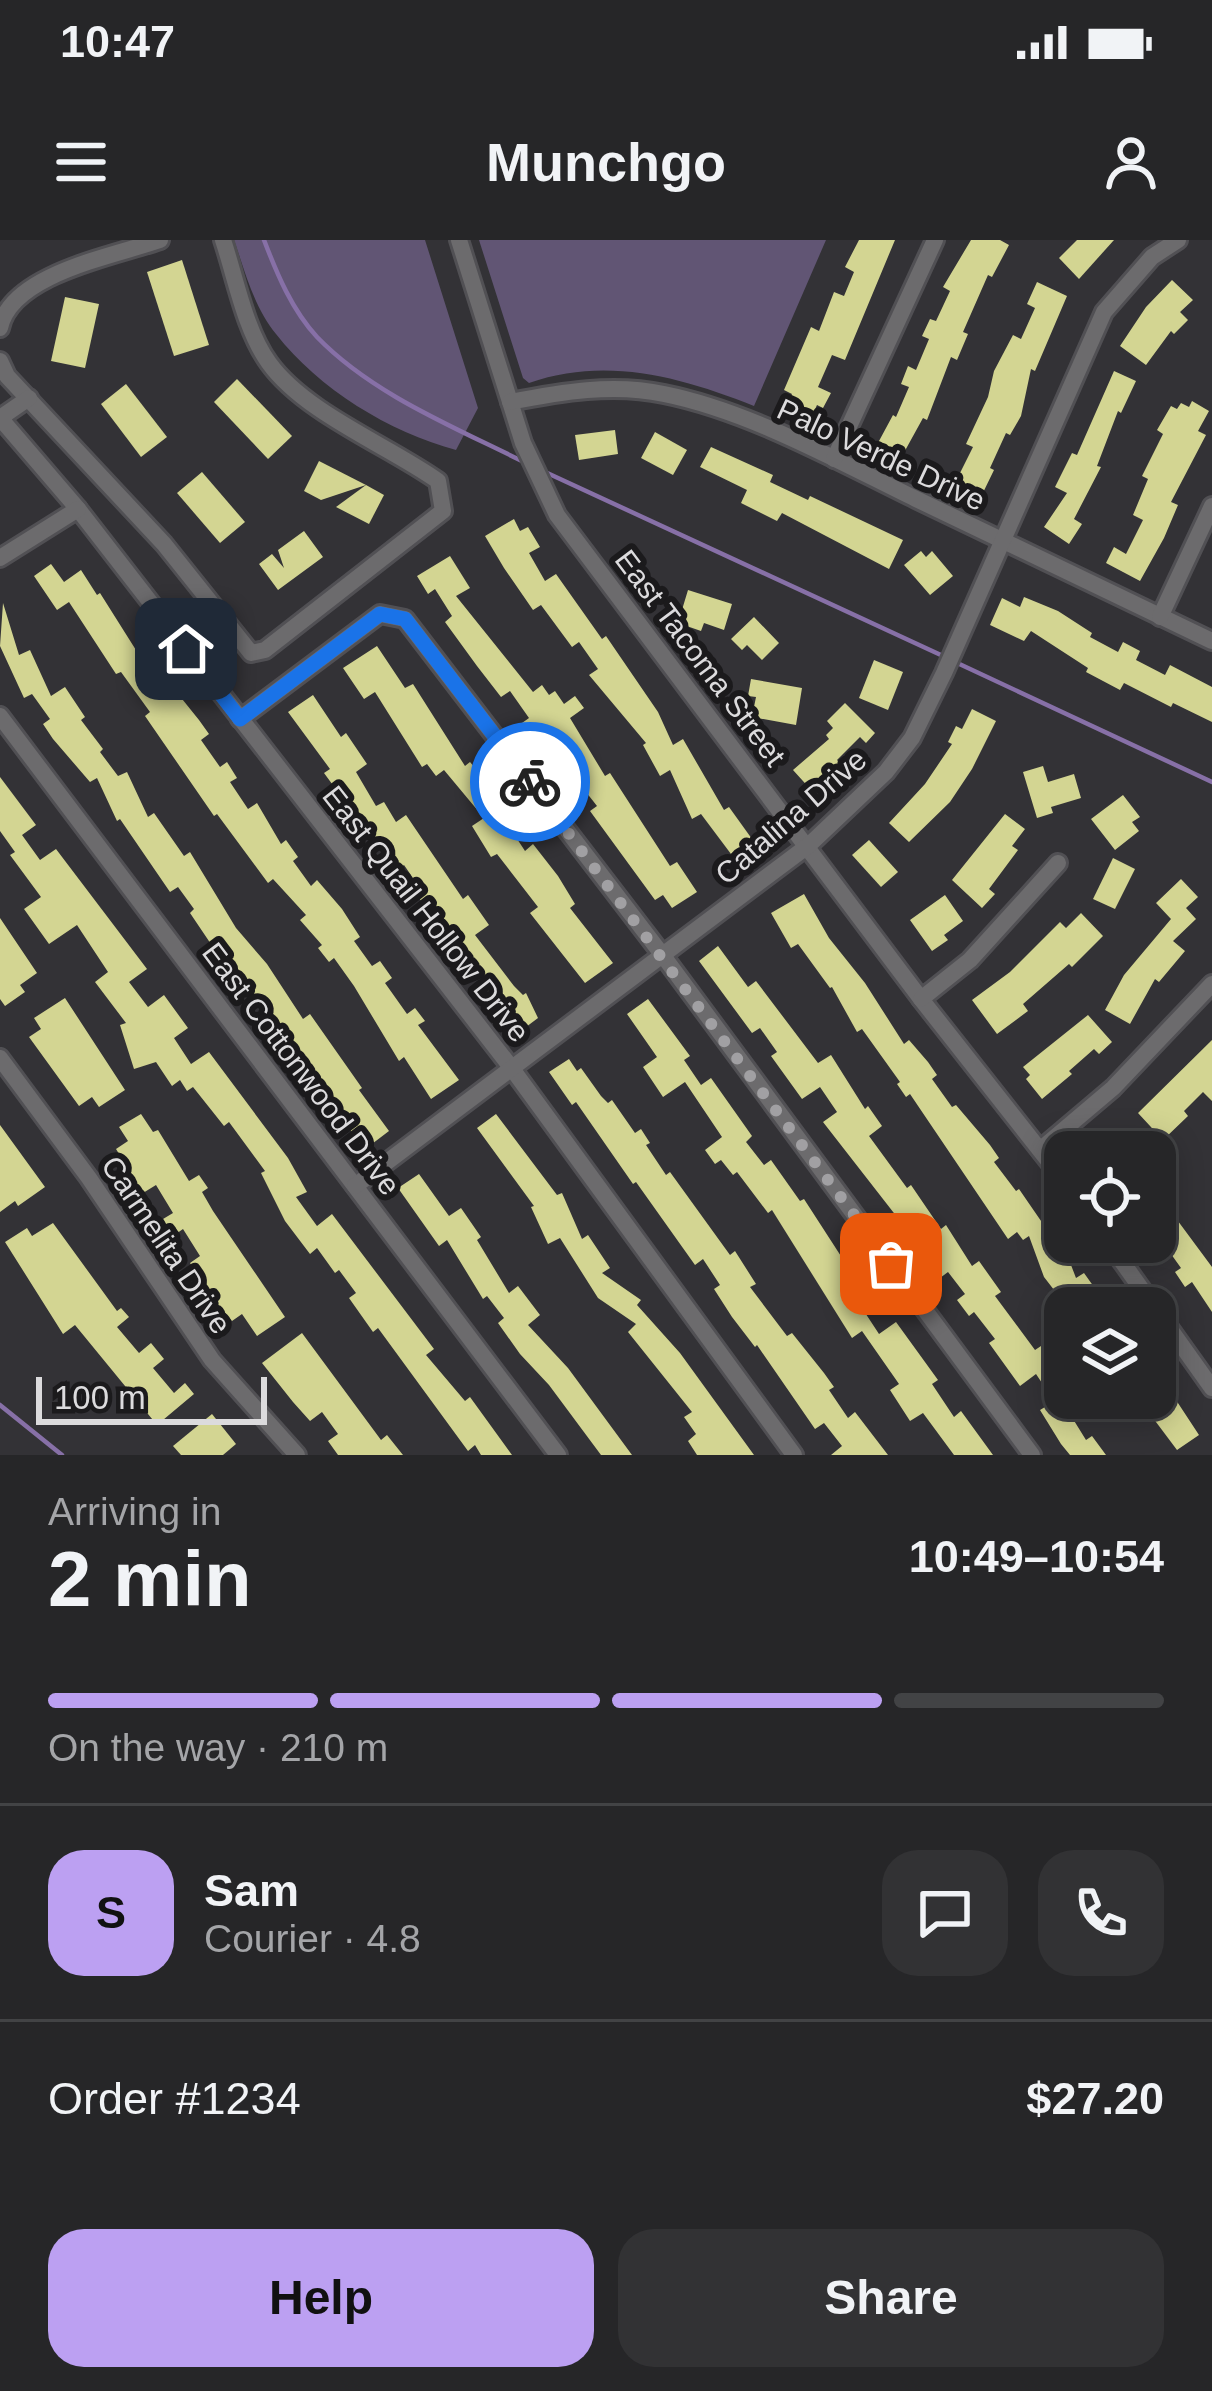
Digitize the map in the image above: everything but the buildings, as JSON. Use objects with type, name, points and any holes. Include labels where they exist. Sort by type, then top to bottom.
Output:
[{"type":"street","points":[[0,328],[2,316],[29,285],[160,240]]},
{"type":"street","points":[[0,361],[8,376],[164,544],[250,653],[265,650],[443,511],[439,481],[350,429],[268,362],[223,240]]},
{"type":"street","name":"East Tacoma Street","points":[[459,240],[537,478],[557,515],[921,999],[1044,1153]]},
{"type":"street","points":[[834,459],[935,240]]},
{"type":"street","name":"Catalina Drive","points":[[355,1186],[809,845],[886,772],[912,738],[1103,312],[1152,257],[1178,240]]},
{"type":"street","name":"Palo Verde Drive","points":[[510,402],[609,388],[701,403],[834,459],[1212,641]]},
{"type":"street","points":[[0,418],[28,398]]},
{"type":"street","name":"East Quail Hollow Drive","points":[[0,418],[78,509],[510,1066],[794,1455]]},
{"type":"street","points":[[1160,617],[1212,506]]},
{"type":"street","points":[[0,558],[78,509]]},
{"type":"street","points":[[240,719],[380,614],[405,619],[664,957],[1032,1455]]},
{"type":"street","name":"East Cottonwood Drive","points":[[0,716],[558,1455]]},
{"type":"street","points":[[921,999],[970,960],[1058,863]]},
{"type":"street","points":[[1041,1149],[1113,1088],[1212,984]]},
{"type":"street","name":"Carmelita Drive","points":[[0,1058],[89,1178],[212,1360],[297,1455]]},
{"type":"street","points":[[1123,1263],[1212,1388]]},
{"type":"shaded area","points":[[234,240],[425,240],[478,408],[456,450],[381,420],[313,373],[262,312]]},
{"type":"shaded area","points":[[479,240],[826,240],[754,406],[699,386],[615,371],[586,371],[529,383],[523,378]]},
{"type":"waterway","points":[[264,240],[300,315],[339,357],[415,408],[524,462]]},
{"type":"waterway","points":[[545,472],[943,656]]},
{"type":"waterway","points":[[953,661],[1212,782]]},
{"type":"waterway","points":[[0,1405],[62,1455]]},
{"type":"way so far","points":[[530,782],[891,1264]]},
{"type":"route","points":[[186,649],[240,719],[380,614],[405,619],[530,782]]}]
